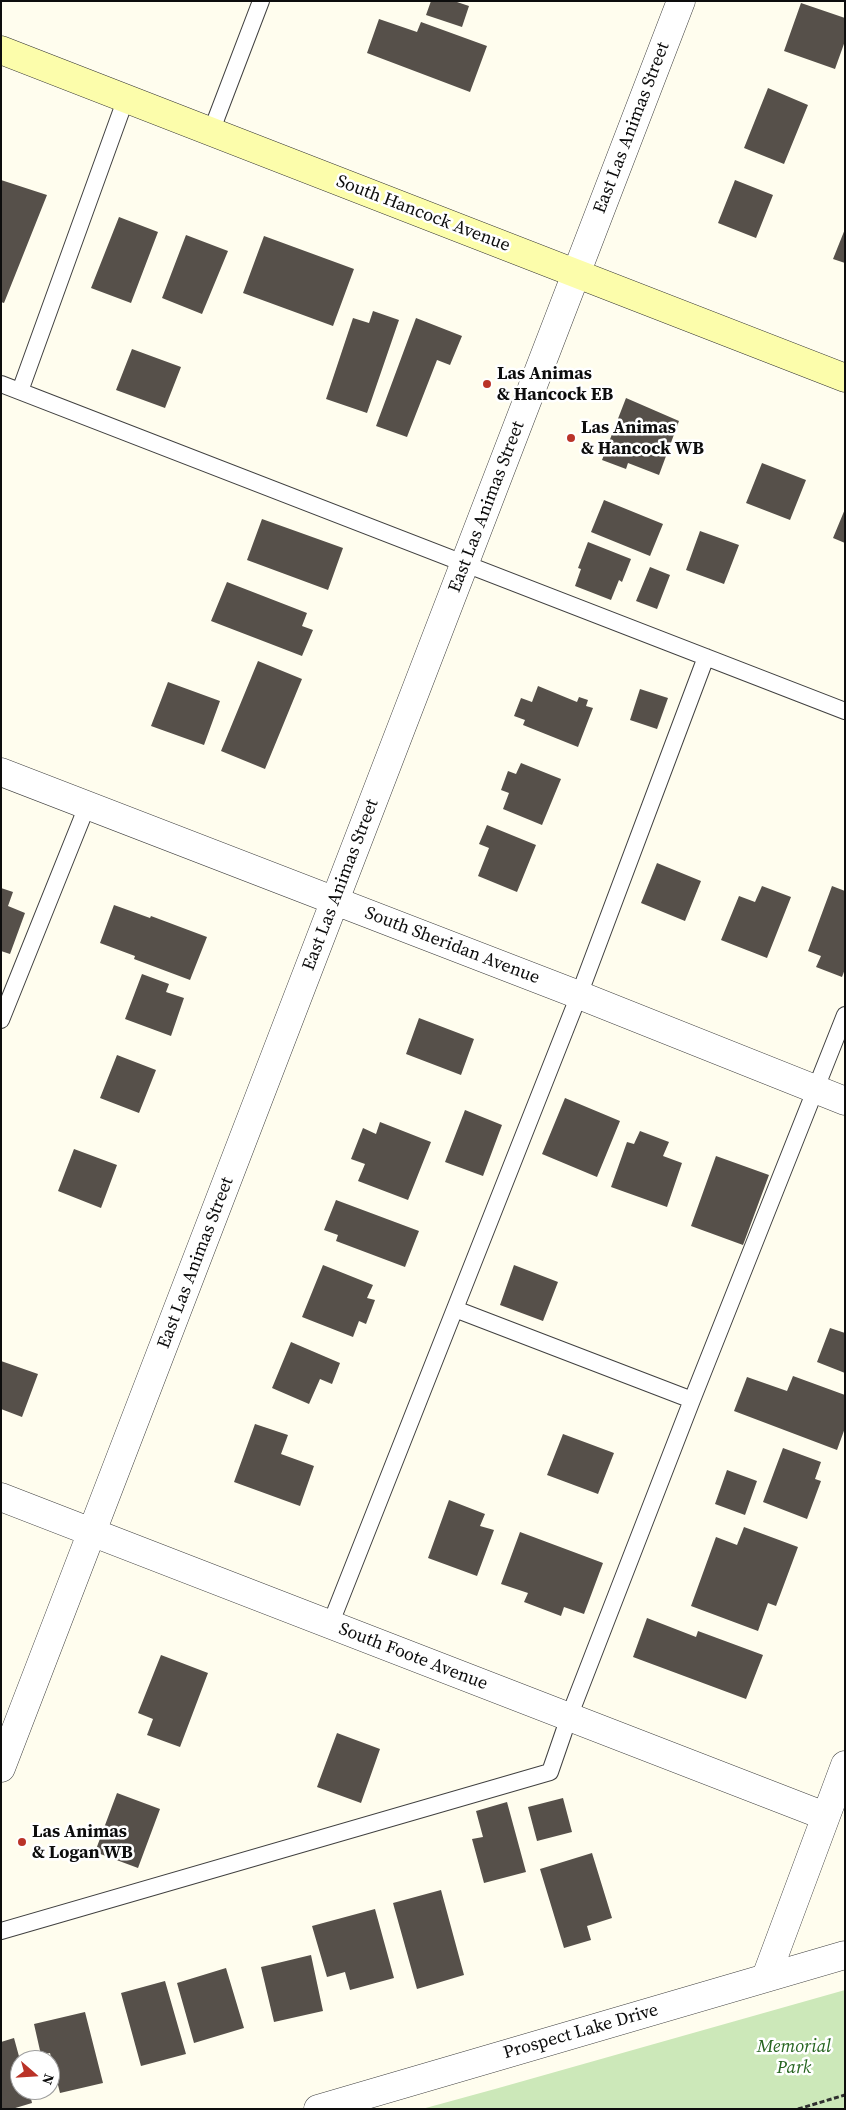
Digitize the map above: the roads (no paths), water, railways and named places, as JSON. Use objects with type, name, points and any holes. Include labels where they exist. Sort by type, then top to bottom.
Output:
[{"type":"main road","name":"South Hancock Avenue","points":[[1,50],[845,378]]},
{"type":"street","name":"East Las Animas Street","points":[[1,1768],[681,1]]},
{"type":"street","name":"South Sheridan Avenue","points":[[1,772],[579,995],[845,1102]]},
{"type":"street","name":"South Foote Avenue","points":[[1,1497],[825,1816]]},
{"type":"street","points":[[766,1978],[845,1765]]},
{"type":"street","name":"Prospect Lake Drive","points":[[318,2109],[845,1955]]},
{"type":"lane","points":[[211,132],[261,1]]},
{"type":"lane","points":[[20,391],[126,98]]},
{"type":"lane","points":[[1,384],[845,711]]},
{"type":"lane","points":[[330,1625],[579,995],[706,657]]},
{"type":"lane","points":[[1,1020],[87,806]]},
{"type":"lane","points":[[1,1931],[550,1772],[569,1717],[692,1400],[845,1015]]},
{"type":"lane","points":[[454,1309],[692,1400]]},
{"type":"place","name":"Las Animas & Hancock EB","points":[[487,384]]},
{"type":"place","name":"Las Animas & Hancock WB","points":[[571,438]]},
{"type":"place","name":"Las Animas & Logan WB","points":[[22,1842]]},
{"type":"park label","name":"Memorial Park","points":[[794,2057]]}]
